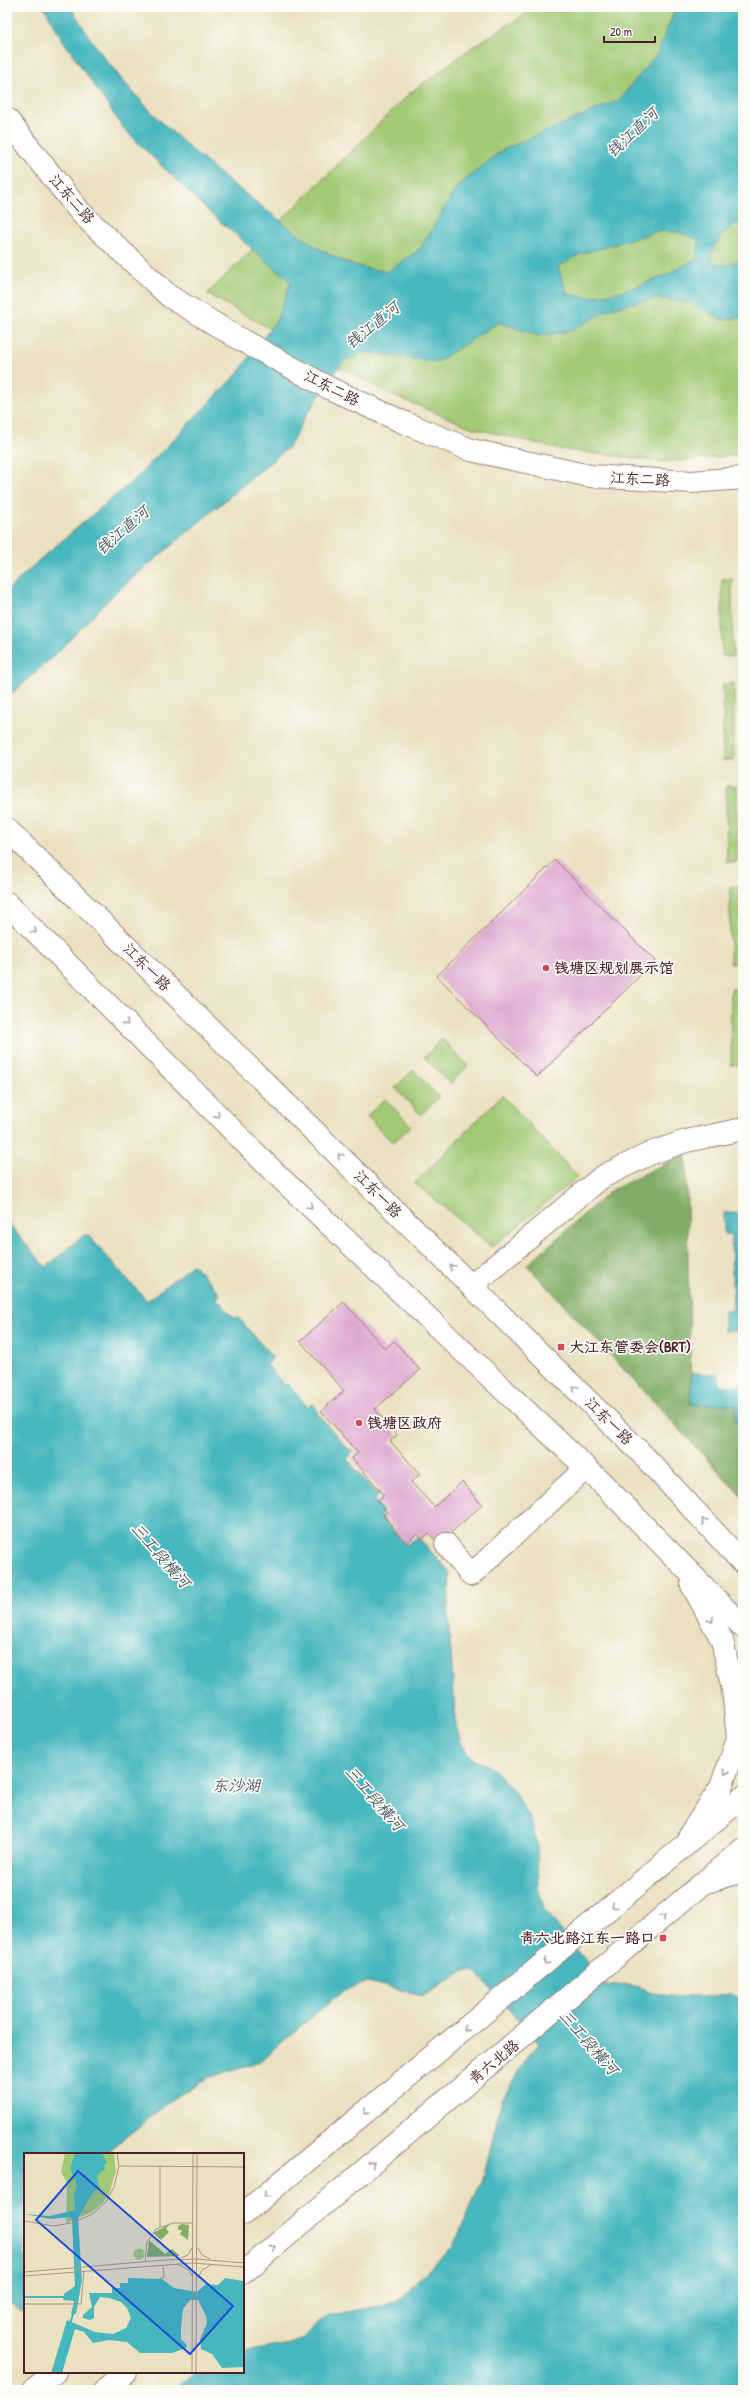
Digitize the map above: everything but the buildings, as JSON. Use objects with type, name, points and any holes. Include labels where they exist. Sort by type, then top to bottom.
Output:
[{"type":"main road","name":"江东二路","points":[[7,119],[81,213],[169,296],[238,338],[329,388],[406,423],[471,450],[582,475],[692,482],[743,478]]},
{"type":"main road","name":"江东一路","points":[[7,829],[641,1453],[739,1557]]},
{"type":"main road","points":[[7,903],[270,1169],[586,1468],[743,1628]]},
{"type":"main road","points":[[471,1286],[602,1177],[651,1153],[686,1141],[743,1130]]},
{"type":"main road","points":[[446,1544],[476,1580],[586,1468]]},
{"type":"main road","points":[[676,1854],[721,1787],[738,1739],[733,1690],[722,1640],[679,1562]]},
{"type":"main road","points":[[244,2213],[743,1797]]},
{"type":"main road","name":"青六北路","points":[[244,2272],[743,1849]]},
{"type":"main road","points":[[703,1883],[743,1871]]},
{"type":"main road","points":[[33,2390],[54,2373]]},
{"type":"main road","points":[[105,2390],[125,2373]]},
{"type":"green space","points":[[537,7],[743,7],[743,455],[665,462],[559,449],[473,428],[389,394],[207,294],[409,94],[475,45]]},
{"type":"green space","points":[[722,579],[732,579],[733,656],[722,656]]},
{"type":"green space","points":[[723,684],[734,684],[734,760],[723,760]]},
{"type":"green space","points":[[726,786],[737,786],[737,862],[727,862]]},
{"type":"green space","points":[[730,886],[740,886],[741,963],[730,963]]},
{"type":"green space","points":[[731,989],[742,989],[742,1065],[731,1065]]},
{"type":"green space","points":[[442,1039],[468,1066],[450,1084],[424,1057]]},
{"type":"green space","points":[[413,1070],[439,1097],[421,1115],[395,1088]]},
{"type":"green space","points":[[502,1095],[578,1177],[492,1247],[415,1183]]},
{"type":"green space","points":[[385,1099],[411,1126],[393,1143],[367,1116]]},
{"type":"green space","points":[[686,1153],[691,1403],[736,1404],[736,1422],[743,1422],[743,1498],[527,1265],[610,1191]]},
{"type":"water","name":"钱江直河","points":[[44,7],[71,7],[110,65],[133,92],[183,142],[237,188],[322,250],[348,263],[387,272],[420,249],[457,187],[502,150],[619,100],[657,54],[676,7],[743,7],[743,221],[732,226],[721,236],[714,248],[711,260],[715,263],[727,265],[743,257],[743,317],[724,320],[690,303],[656,298],[611,308],[571,331],[538,336],[499,322],[437,362],[366,352],[343,361],[304,419],[290,446],[116,592],[60,650],[7,698],[7,591],[39,560],[134,480],[238,373],[277,319],[291,282],[209,212],[124,129],[62,39]],"holes":[[[659,231],[682,233],[699,240],[697,258],[685,265],[647,283],[606,295],[583,297],[567,294],[558,267],[578,255]]]},
{"type":"water","points":[[724,1213],[743,1213],[743,1233],[741,1234],[743,1331],[724,1331],[724,1311],[733,1311],[731,1234],[724,1234]]},
{"type":"water","name":"东沙湖","points":[[7,1222],[46,1267],[84,1235],[88,1235],[147,1301],[192,1265],[195,1266],[220,1293],[217,1299],[234,1318],[238,1317],[273,1358],[267,1365],[284,1385],[288,1384],[308,1407],[312,1404],[317,1409],[317,1413],[347,1448],[353,1451],[347,1459],[375,1493],[380,1493],[374,1500],[383,1511],[380,1516],[406,1545],[418,1537],[448,1570],[450,1575],[448,1611],[456,1725],[461,1742],[467,1753],[475,1760],[490,1766],[513,1790],[530,1818],[537,1843],[538,1887],[544,1909],[606,1986],[626,1984],[661,1994],[699,1997],[732,1995],[743,2000],[743,2390],[175,2390],[196,2373],[244,2373],[244,2352],[289,2344],[303,2339],[320,2321],[331,2315],[385,2305],[398,2300],[454,2245],[483,2179],[502,2099],[529,2055],[539,2044],[476,1972],[466,1970],[423,1996],[368,1982],[344,1990],[260,2061],[207,2078],[165,2105],[106,2153],[24,2153],[24,2313],[7,2301]]},
{"type":"water","points":[[691,1373],[719,1374],[719,1385],[743,1386],[743,1422],[736,1422],[736,1405],[691,1404]]},
{"type":"place","name":"钱塘区规划展示馆","points":[[546,968]]},
{"type":"place","name":"大江东管委会(BRT)","points":[[561,1347]]},
{"type":"place","name":"钱塘区政府","points":[[359,1423]]},
{"type":"place","name":"青六北路江东一路口","points":[[663,1938]]},
{"type":"water label","name":"三工段横河","points":[[161,1555]]},
{"type":"water label","name":"三工段横河","points":[[375,1798]]},
{"type":"water label","name":"三工段横河","points":[[589,2042]]}]
